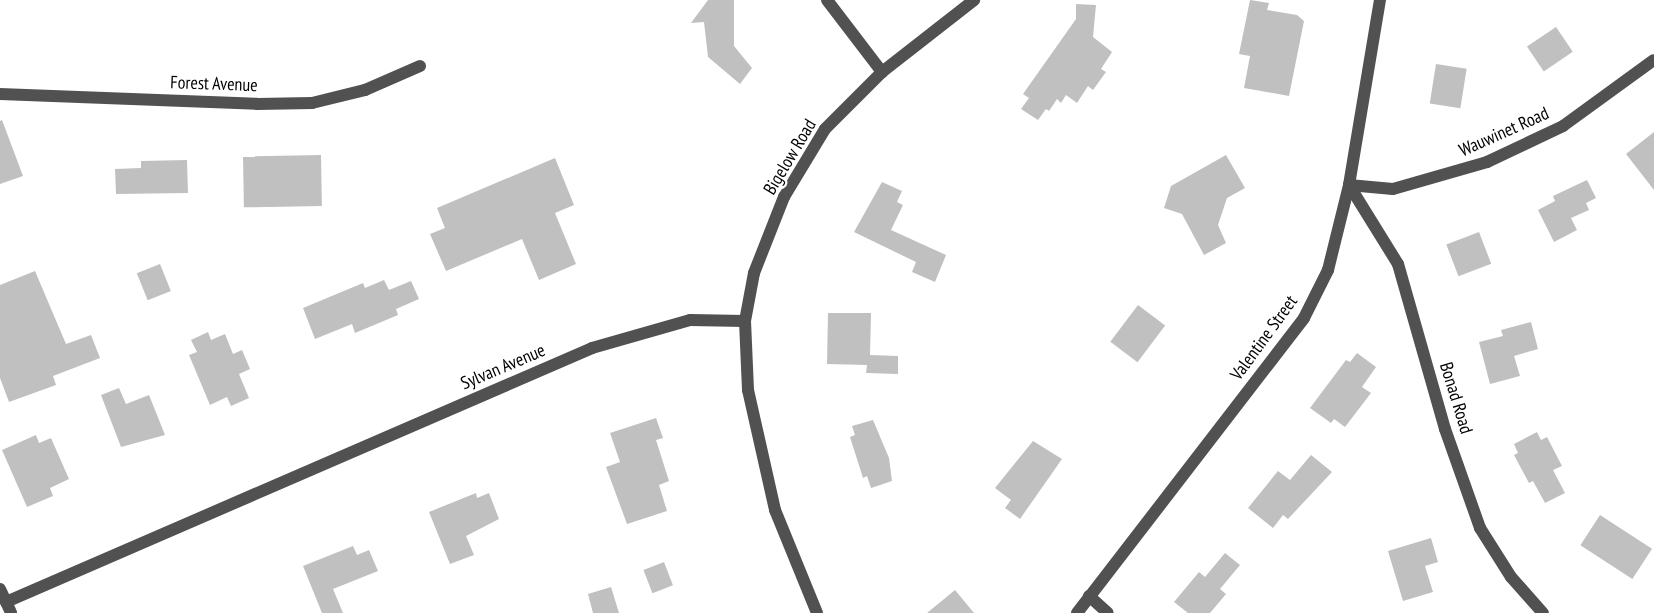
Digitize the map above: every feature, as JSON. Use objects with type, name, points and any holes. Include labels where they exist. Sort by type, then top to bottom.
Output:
[{"type":"street","points":[[827,0],[882,72]]},
{"type":"street","name":"Bigelow Road","points":[[745,321],[754,273],[784,196],[825,129],[882,72],[974,0]]},
{"type":"street","name":"Valentine Street","points":[[1077,613],[1304,318],[1328,270],[1349,185],[1380,0]]},
{"type":"street","name":"Wauwinet Road","points":[[1349,185],[1393,189],[1487,162],[1563,126],[1654,60]]},
{"type":"street","name":"Forest Avenue","points":[[0,94],[312,103],[365,90],[420,66]]},
{"type":"street","name":"Bonad Road","points":[[1349,185],[1398,264],[1445,429],[1480,528],[1511,577],[1543,613]]},
{"type":"street","name":"Sylvan Avenue","points":[[8,607],[592,348],[690,320],[745,321]]},
{"type":"street","points":[[745,321],[748,390],[775,510],[817,613]]},
{"type":"street","points":[[0,589],[8,607]]},
{"type":"street","points":[[1089,596],[1108,613]]},
{"type":"building","points":[[708,0],[734,0],[734,46],[752,68],[740,84],[708,57],[704,22],[691,23]]},
{"type":"building","points":[[1250,0],[1269,3],[1267,10],[1297,15],[1304,21],[1289,96],[1244,88],[1250,56],[1239,54]]},
{"type":"building","points":[[1076,4],[1096,5],[1093,37],[1112,52],[1101,69],[1106,72],[1093,90],[1088,86],[1077,103],[1066,95],[1061,103],[1057,99],[1049,111],[1046,109],[1038,120],[1021,109],[1029,98],[1023,94],[1076,19]]},
{"type":"building","points":[[1556,27],[1573,52],[1544,71],[1527,47]]},
{"type":"building","points":[[1436,64],[1467,69],[1460,108],[1430,104]]},
{"type":"building","points":[[2,120],[23,176],[0,184],[0,121]]},
{"type":"building","points":[[1654,132],[1654,190],[1626,154]]},
{"type":"building","points":[[321,155],[322,206],[244,207],[243,156]]},
{"type":"building","points":[[1226,155],[1245,188],[1227,198],[1218,225],[1226,243],[1204,255],[1182,214],[1164,208],[1171,186]]},
{"type":"building","points":[[555,158],[574,205],[555,213],[576,264],[539,280],[522,239],[446,271],[430,234],[445,228],[437,208]]},
{"type":"building","points":[[187,160],[188,193],[116,194],[115,169],[141,168],[141,161]]},
{"type":"building","points":[[1587,180],[1596,198],[1586,203],[1589,210],[1571,218],[1577,230],[1554,242],[1538,210],[1555,201],[1553,196]]},
{"type":"building","points":[[882,182],[902,191],[897,202],[903,205],[891,230],[946,255],[935,282],[912,272],[916,262],[854,232]]},
{"type":"building","points":[[1479,232],[1491,264],[1459,276],[1446,245]]},
{"type":"building","points":[[160,264],[171,291],[148,300],[137,273]]},
{"type":"building","points":[[35,271],[66,344],[91,335],[100,358],[53,376],[56,385],[9,402],[0,378],[0,285]]},
{"type":"building","points":[[384,280],[389,290],[411,281],[419,299],[396,309],[398,315],[355,333],[352,324],[315,339],[303,308],[363,283],[365,288]]},
{"type":"building","points":[[1138,305],[1165,325],[1137,362],[1110,342]]},
{"type":"building","points":[[828,313],[871,313],[870,355],[898,356],[898,374],[866,373],[867,365],[827,364]]},
{"type":"building","points":[[1531,322],[1538,349],[1514,356],[1520,376],[1490,384],[1479,342],[1503,336],[1501,330]]},
{"type":"building","points":[[208,332],[211,340],[225,334],[233,354],[242,350],[250,369],[239,374],[249,398],[231,406],[227,397],[210,405],[189,355],[197,352],[191,340]]},
{"type":"building","points":[[1357,353],[1376,367],[1362,387],[1371,393],[1345,427],[1334,419],[1331,423],[1310,408],[1346,360],[1350,362]]},
{"type":"building","points":[[119,388],[126,404],[149,395],[165,435],[121,447],[101,395]]},
{"type":"building","points":[[656,418],[663,438],[656,440],[669,481],[659,485],[667,511],[627,524],[606,467],[620,462],[610,433]]},
{"type":"building","points":[[873,420],[889,458],[892,481],[871,488],[867,476],[863,478],[850,437],[855,435],[852,426]]},
{"type":"building","points":[[1537,432],[1541,440],[1547,437],[1562,466],[1553,470],[1565,493],[1545,503],[1533,481],[1529,483],[1514,455],[1518,453],[1514,444]]},
{"type":"building","points":[[36,435],[39,443],[51,438],[69,479],[50,488],[53,496],[27,507],[2,450]]},
{"type":"building","points":[[1033,441],[1062,459],[1020,519],[1005,508],[1011,500],[995,488]]},
{"type":"building","points":[[1311,455],[1332,472],[1288,519],[1283,515],[1273,528],[1248,508],[1278,471],[1290,480]]},
{"type":"building","points":[[476,493],[477,498],[489,493],[499,519],[466,536],[474,555],[450,564],[429,512]]},
{"type":"building","points":[[1600,515],[1652,549],[1632,579],[1580,545]]},
{"type":"building","points":[[1431,538],[1438,562],[1425,566],[1433,592],[1403,601],[1388,551]]},
{"type":"building","points":[[353,546],[357,555],[369,550],[378,571],[333,589],[343,613],[322,613],[303,566]]},
{"type":"building","points":[[1225,553],[1240,565],[1220,589],[1226,594],[1210,613],[1188,613],[1174,602],[1199,572],[1205,577]]},
{"type":"building","points":[[664,562],[673,585],[652,593],[643,570]]},
{"type":"building","points":[[611,587],[619,613],[593,613],[588,594]]},
{"type":"building","points":[[955,590],[974,613],[927,613]]}]
